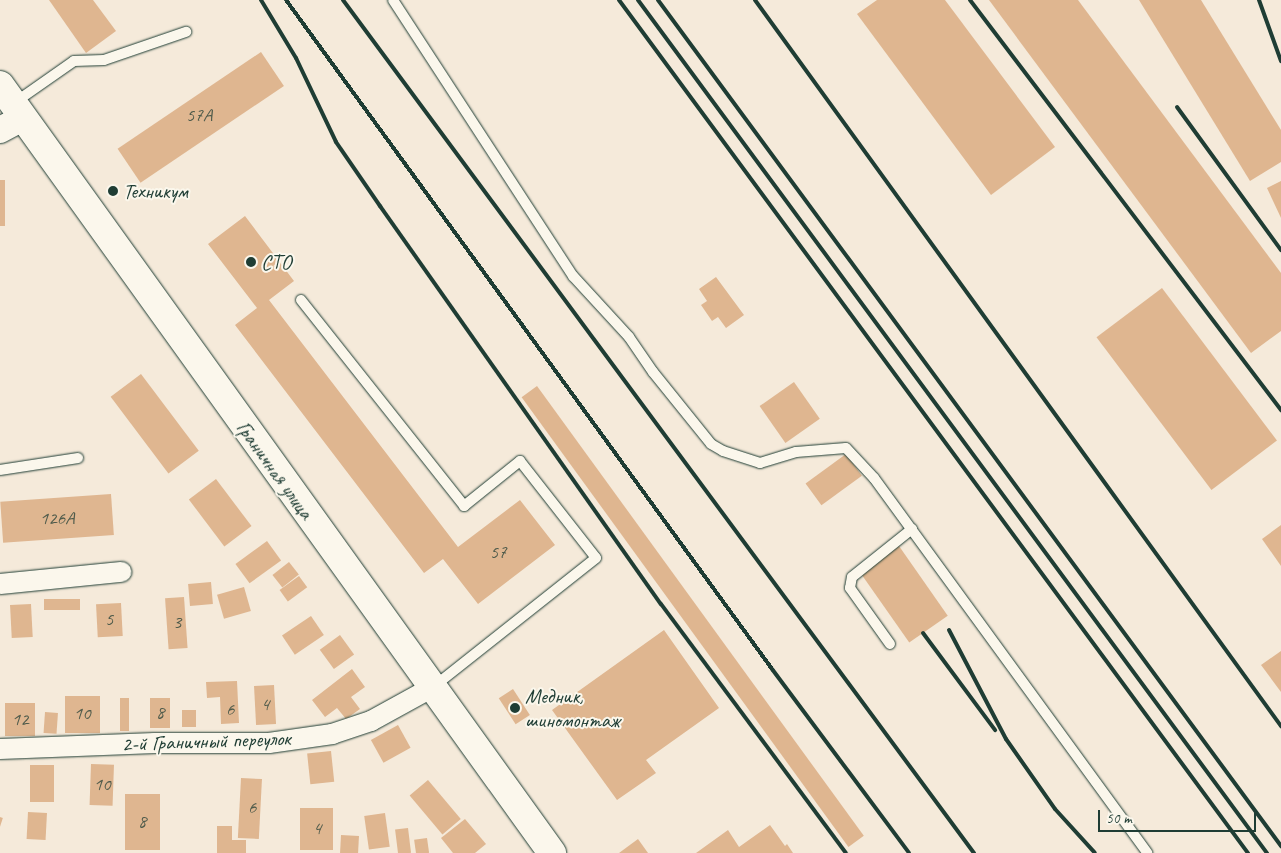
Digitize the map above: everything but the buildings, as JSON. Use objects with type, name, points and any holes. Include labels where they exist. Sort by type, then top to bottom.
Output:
[{"type":"main road","name":"Граничная улица","points":[[9,109],[552,853]]},
{"type":"street","points":[[0,584],[121,572]]},
{"type":"street","name":"2-й Граничный переулок","points":[[0,748],[155,743],[269,743],[332,734],[371,721],[431,688]]},
{"type":"lane","points":[[393,0],[573,276],[629,337],[652,372],[711,444],[723,451],[760,463],[796,452],[846,448],[874,478],[912,529],[1147,853]]},
{"type":"lane","points":[[9,109],[74,61],[104,60],[186,32]]},
{"type":"lane","points":[[301,300],[464,506],[520,461],[596,558],[431,688]]},
{"type":"lane","points":[[0,470],[78,458]]},
{"type":"lane","points":[[890,644],[850,588],[852,577],[912,529]]},
{"type":"railway","points":[[261,0],[296,58],[336,142],[661,604],[846,853]]},
{"type":"railway","points":[[286,0],[772,669],[909,853]]},
{"type":"railway","points":[[343,0],[974,853]]},
{"type":"railway","points":[[619,0],[1248,853]]},
{"type":"railway","points":[[638,0],[1267,853]]},
{"type":"railway","points":[[658,0],[1281,846]]},
{"type":"railway","points":[[755,0],[1281,726]]},
{"type":"railway","points":[[970,0],[1281,410]]},
{"type":"railway","points":[[1259,0],[1281,61]]},
{"type":"railway","points":[[1177,107],[1281,250]]},
{"type":"railway","points":[[949,630],[1006,739],[1055,809],[1095,853]]},
{"type":"railway","points":[[923,633],[995,730]]},
{"type":"place","name":"Техникум","points":[[113,191]]},
{"type":"place","name":"СТО","points":[[251,262]]},
{"type":"place","name":"Медник, шиномонтаж","points":[[515,708]]}]
